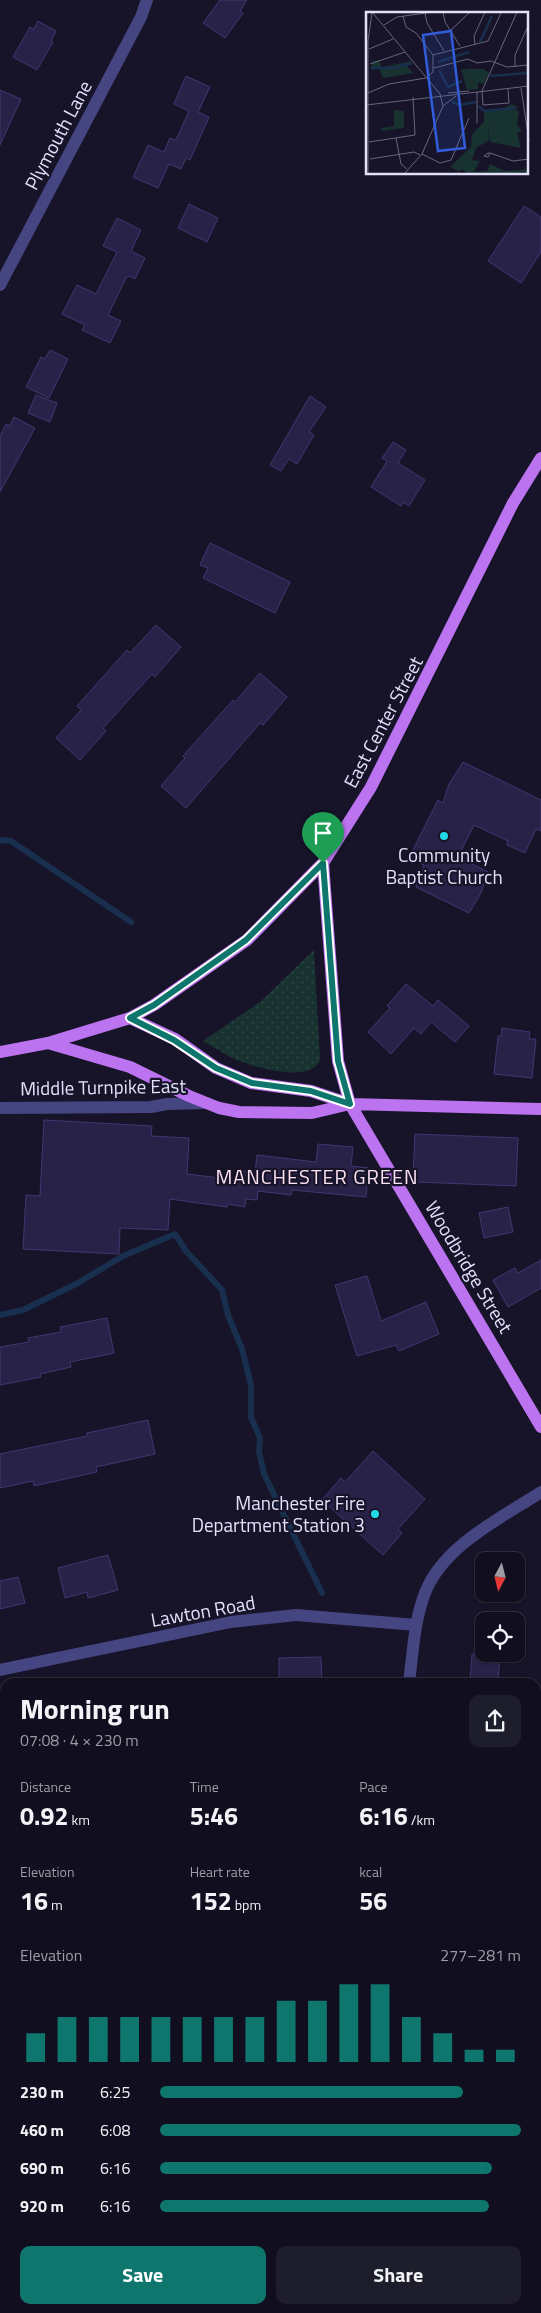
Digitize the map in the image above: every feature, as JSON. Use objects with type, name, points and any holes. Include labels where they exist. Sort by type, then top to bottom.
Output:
[{"type":"main road","name":"East Center Street","points":[[48,1043],[130,1018],[154,1005],[246,940],[323,863],[371,787],[513,503],[541,458]]},
{"type":"main road","name":"Woodbridge Street","points":[[323,863],[338,1061],[350,1104],[541,1427]]},
{"type":"main road","name":"Middle Turnpike East","points":[[130,1018],[174,1040],[216,1068],[252,1083],[311,1091],[350,1104]]},
{"type":"main road","name":"Middle Turnpike East","points":[[0,1052],[48,1043],[130,1067],[206,1103],[239,1112],[312,1113],[350,1104],[541,1109]]},
{"type":"street","name":"Plymouth Lane","points":[[0,286],[141,18],[147,0]]},
{"type":"street","name":"Middle Turnpike East","points":[[0,1108],[152,1107],[167,1104],[206,1103]]},
{"type":"street","points":[[410,1678],[416,1625],[425,1592],[440,1566],[457,1548],[541,1492]]},
{"type":"street","name":"Lawton Road","points":[[0,1670],[248,1620],[296,1616],[416,1625]]},
{"type":"green space","points":[[314,950],[320,1060],[314,1067],[305,1071],[292,1072],[250,1065],[230,1057],[203,1041],[260,1002]]},
{"type":"building","points":[[220,0],[247,0],[240,11],[243,13],[225,38],[203,23]]},
{"type":"building","points":[[38,21],[56,31],[51,41],[53,42],[37,70],[13,57],[30,27],[34,29]]},
{"type":"building","points":[[186,76],[210,87],[198,112],[209,117],[190,160],[186,158],[181,169],[169,164],[158,188],[133,177],[148,145],[164,152],[170,138],[176,140],[189,111],[174,104]]},
{"type":"building","points":[[0,90],[21,99],[0,145]]},
{"type":"building","points":[[189,204],[218,218],[207,242],[178,228]]},
{"type":"building","points":[[524,206],[541,217],[541,252],[521,283],[488,261]]},
{"type":"building","points":[[117,218],[141,230],[131,251],[145,258],[135,279],[129,276],[126,278],[108,315],[121,321],[110,343],[82,330],[85,325],[62,314],[77,285],[96,294],[117,252],[103,246]]},
{"type":"building","points":[[50,350],[68,359],[49,398],[26,387],[41,357],[45,359]]},
{"type":"building","points":[[36,395],[57,403],[50,422],[28,413]]},
{"type":"building","points":[[310,396],[326,407],[309,432],[314,435],[297,464],[289,459],[281,471],[270,465]]},
{"type":"building","points":[[14,417],[35,428],[0,492],[0,436],[6,424],[10,426]]},
{"type":"building","points":[[393,442],[406,450],[398,463],[425,480],[409,506],[403,502],[401,506],[371,487],[387,461],[382,458]]},
{"type":"building","points":[[210,543],[290,582],[275,613],[203,578],[208,568],[200,565]]},
{"type":"building","points":[[156,625],[181,647],[155,677],[152,674],[103,728],[106,731],[80,760],[56,738],[81,710],[77,706],[127,650],[130,653]]},
{"type":"building","points":[[260,673],[287,697],[263,725],[260,723],[186,808],[161,786],[185,758],[183,756]]},
{"type":"building","name":"Community Baptist Church","points":[[463,762],[541,800],[541,831],[536,829],[525,853],[507,845],[508,841],[474,825],[458,857],[488,872],[481,893],[469,913],[416,887],[424,865],[409,858],[438,800],[443,803],[449,784]]},
{"type":"building","points":[[406,984],[433,1006],[438,1000],[469,1026],[455,1042],[431,1022],[421,1034],[414,1028],[391,1054],[368,1032],[390,1008],[387,1006]]},
{"type":"building","points":[[502,1028],[530,1032],[529,1039],[536,1039],[532,1078],[494,1074],[498,1036],[501,1036]]},
{"type":"building","points":[[44,1120],[152,1126],[151,1136],[189,1138],[187,1174],[236,1180],[237,1170],[255,1173],[257,1155],[316,1162],[318,1144],[353,1147],[351,1166],[369,1168],[366,1197],[292,1190],[291,1195],[258,1191],[257,1200],[246,1199],[245,1207],[228,1204],[227,1207],[170,1199],[168,1230],[120,1228],[119,1254],[23,1249],[26,1195],[40,1196]]},
{"type":"building","points":[[415,1134],[518,1138],[516,1186],[418,1182],[413,1174]]},
{"type":"building","points":[[508,1207],[513,1232],[484,1238],[479,1213]]},
{"type":"building","points":[[541,1260],[541,1288],[508,1307],[493,1280],[515,1268],[518,1273]]},
{"type":"building","points":[[367,1276],[381,1321],[426,1302],[439,1334],[399,1351],[396,1345],[357,1356],[335,1285]]},
{"type":"building","points":[[107,1318],[114,1353],[70,1362],[71,1367],[40,1374],[41,1377],[0,1385],[0,1347],[29,1342],[28,1338],[61,1332],[60,1327]]},
{"type":"building","points":[[148,1420],[155,1454],[96,1467],[97,1472],[34,1486],[33,1481],[0,1488],[0,1454],[87,1436],[87,1433]]},
{"type":"building","name":"Manchester Fire Department Station 3","points":[[373,1451],[425,1499],[398,1529],[402,1533],[383,1555],[322,1500],[341,1478],[345,1482]]},
{"type":"building","points":[[108,1555],[118,1590],[88,1598],[87,1592],[65,1598],[58,1568]]},
{"type":"building","points":[[18,1577],[25,1603],[0,1609],[0,1581]]},
{"type":"building","points":[[472,1654],[475,1654],[475,1662],[499,1662],[498,1678],[470,1678]]},
{"type":"building","points":[[321,1657],[322,1678],[279,1678],[279,1658]]},
{"type":"waterway","points":[[0,840],[11,841],[131,922]]},
{"type":"waterway","points":[[0,1315],[23,1310],[78,1283],[123,1256],[175,1234],[186,1251],[222,1290],[228,1315],[242,1349],[251,1385],[251,1417],[260,1438],[259,1452],[264,1474],[322,1593]]},
{"type":"place","name":"Community Baptist Church","points":[[444,836]]},
{"type":"place","name":"Manchester Fire Department Station 3","points":[[375,1514]]},
{"type":"district","name":"MANCHESTER GREEN","points":[[317,1177]]},
{"type":"route","points":[[323,863],[338,1061],[350,1104],[311,1091],[280,1089],[252,1083],[216,1068],[163,1033],[130,1018],[154,1005],[246,940],[323,863]]}]
